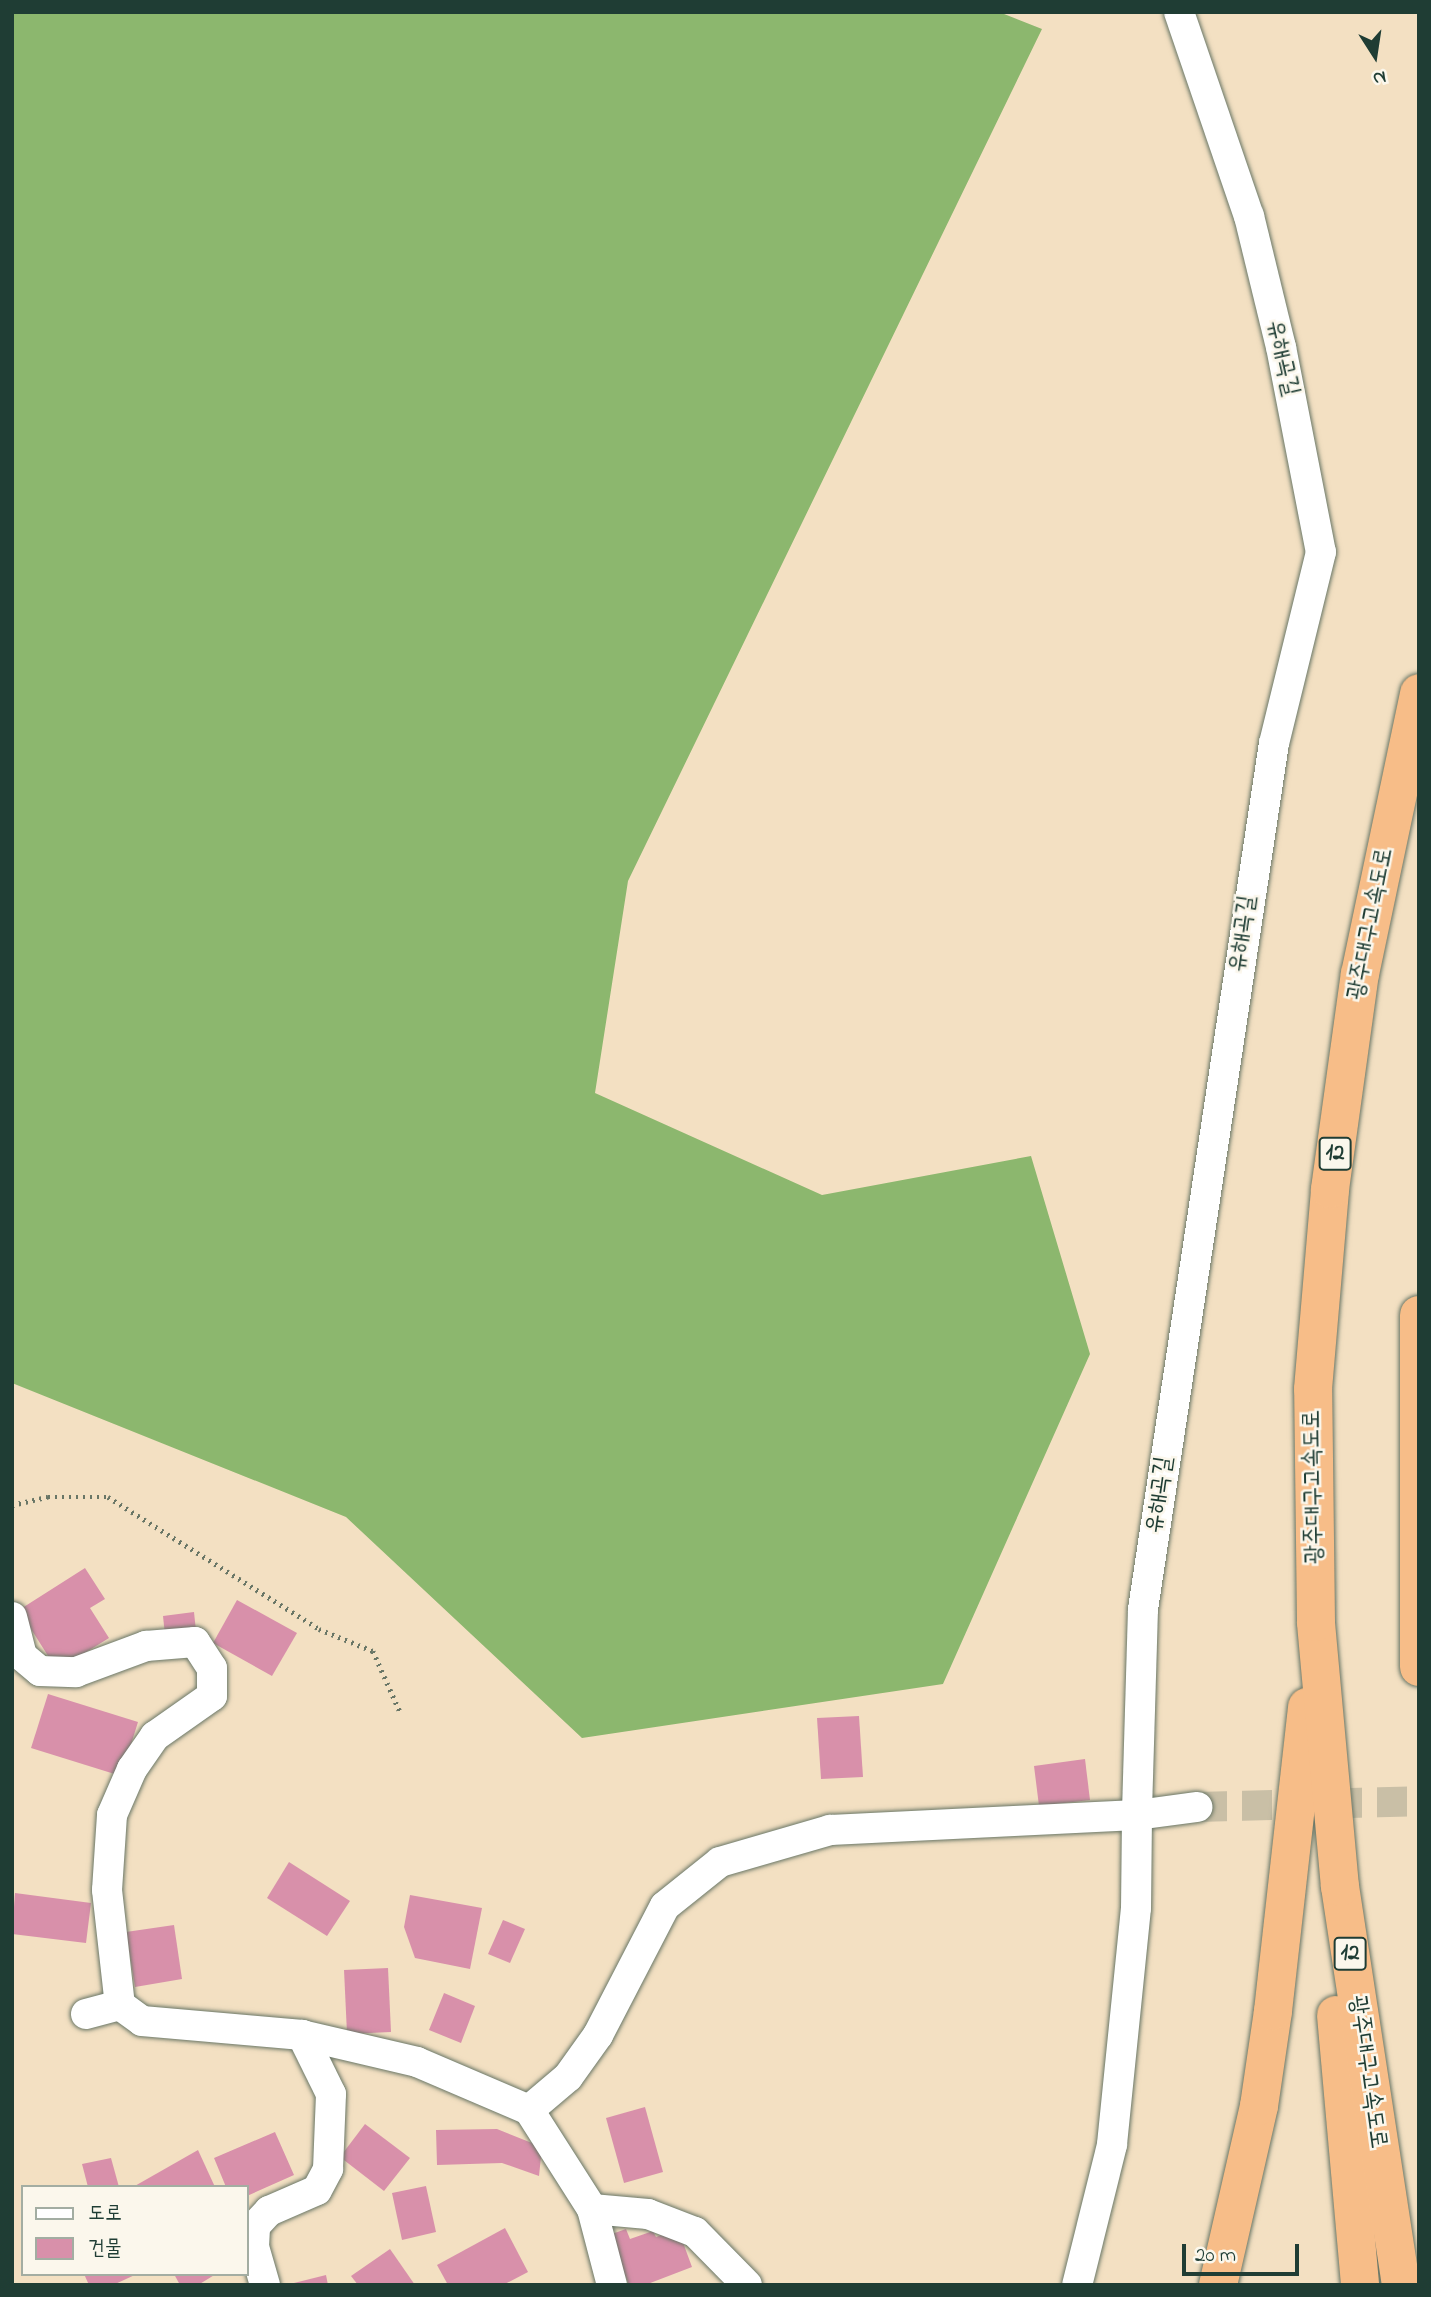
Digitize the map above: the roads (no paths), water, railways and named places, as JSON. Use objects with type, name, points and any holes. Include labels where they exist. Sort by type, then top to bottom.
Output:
[{"type":"highway","name":"광주대구고속도로","points":[[1401,2285],[1340,1887],[1316,1622],[1313,1389],[1330,1189],[1360,974],[1419,693]]},
{"type":"highway","points":[[1419,1315],[1419,1667]]},
{"type":"highway","points":[[1218,2285],[1259,2106],[1273,2011],[1316,1622]]},
{"type":"highway","points":[[1316,1622],[1341,2101],[1360,2285]]},
{"type":"street","name":"유해곡길","points":[[1077,2285],[1112,2145],[1136,1908],[1145,1595],[1272,756],[1321,552],[1281,347],[1249,216],[1179,12]]},
{"type":"street","points":[[12,1617],[22,1656],[40,1671],[76,1672],[146,1646],[195,1642],[212,1668],[212,1696],[155,1735],[132,1769],[112,1815],[107,1890],[120,2005],[142,2021],[302,2035],[417,2063],[529,2110],[592,2209],[612,2285]]},
{"type":"street","points":[[529,2110],[568,2077],[598,2035],[665,1906],[720,1862],[830,1830],[1137,1815],[1197,1807]]},
{"type":"street","points":[[86,2014],[120,2005]]},
{"type":"street","points":[[265,2285],[254,2247],[256,2226],[269,2211],[317,2190],[328,2169],[331,2094],[302,2035]]},
{"type":"street","points":[[592,2209],[648,2214],[695,2232],[747,2285]]},
{"type":"tunnel","points":[[1197,1807],[1419,1801]]}]
